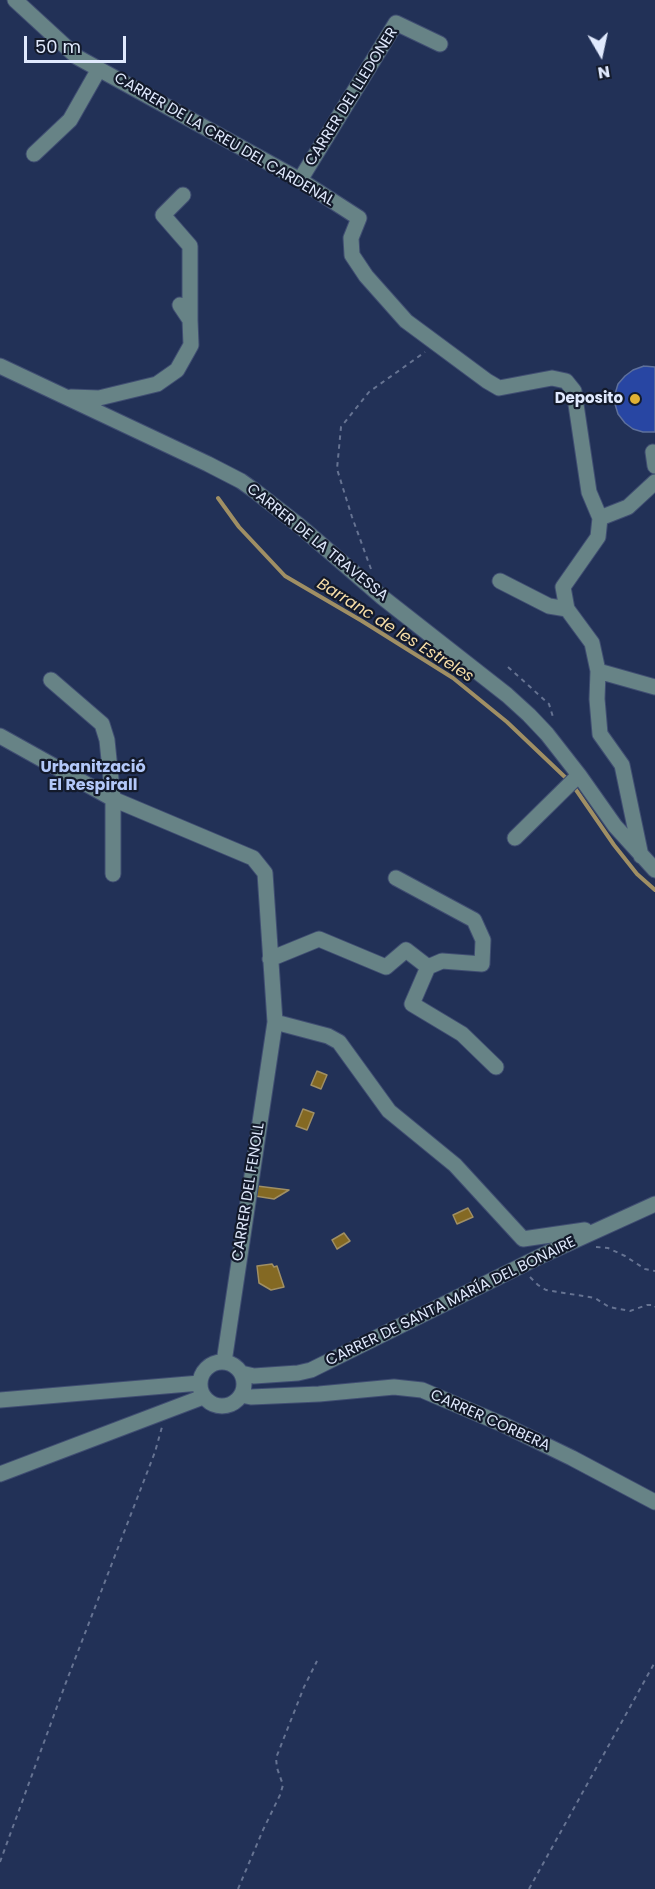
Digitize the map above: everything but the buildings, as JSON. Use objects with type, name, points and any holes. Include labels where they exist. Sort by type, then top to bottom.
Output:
[{"type":"street","name":"CARRER DE LA CREU DEL CARDENAL","points":[[15,0],[77,57],[300,180],[359,218],[351,238],[352,255],[366,276],[406,321],[499,388],[552,378],[566,381],[574,391],[589,492],[600,519]]},
{"type":"street","name":"CARRER DEL LLEDONER","points":[[300,180],[396,23],[440,44]]},
{"type":"street","points":[[34,154],[70,120],[99,69]]},
{"type":"street","points":[[65,397],[99,399],[157,384],[177,370],[192,345],[190,246],[163,215],[183,195]]},
{"type":"street","points":[[180,305],[190,320]]},
{"type":"street","name":"CARRER DE LA TRAVESSA","points":[[0,366],[241,481],[301,527],[382,597],[507,695],[547,734],[615,826],[655,870]]},
{"type":"street","points":[[641,856],[622,765],[600,734],[597,699],[598,671],[592,644],[567,609],[563,586],[598,537],[600,519],[628,507],[655,482]]},
{"type":"street","points":[[500,581],[549,606],[567,609]]},
{"type":"street","points":[[598,671],[655,687]]},
{"type":"street","points":[[51,680],[102,724],[107,740],[113,800],[113,874]]},
{"type":"street","name":"CARRER DEL FENOLL","points":[[0,736],[113,800],[253,858],[265,873],[275,1022],[224,1362]]},
{"type":"street","points":[[515,838],[579,775]]},
{"type":"street","points":[[396,879],[474,920],[483,940],[482,964],[442,961],[428,966],[412,1004],[462,1034],[496,1067]]},
{"type":"street","points":[[270,959],[319,939],[386,967],[406,950],[428,966]]},
{"type":"street","points":[[275,1022],[328,1035],[339,1042],[389,1111],[455,1165],[523,1239],[605,1228]]},
{"type":"street","name":"CARRER DE SANTA MARÍA DEL BONAIRE","points":[[241,1373],[254,1376],[311,1370],[519,1267],[655,1204]]},
{"type":"street","points":[[224,1362],[231,1364],[241,1373],[244,1380],[241,1395],[237,1400],[225,1406],[211,1404],[201,1390],[201,1376],[210,1365],[224,1362]]},
{"type":"street","name":"CARRER CORBERA","points":[[241,1395],[251,1397],[394,1388],[422,1390],[562,1453],[655,1502]]},
{"type":"street","points":[[0,1400],[201,1390]]},
{"type":"street","points":[[0,1474],[167,1410],[201,1390]]},
{"type":"path","points":[[382,597],[337,469],[341,427],[369,392],[437,344]]},
{"type":"path","points":[[508,667],[549,704],[554,720],[549,735],[547,734]]},
{"type":"path","points":[[577,1240],[592,1247],[608,1248],[645,1269],[655,1271]]},
{"type":"path","points":[[519,1267],[546,1290],[595,1298],[609,1307],[630,1311],[647,1305],[655,1307]]},
{"type":"path","points":[[0,1862],[64,1684],[155,1452],[167,1410]]},
{"type":"path","points":[[238,1889],[280,1795],[283,1785],[276,1768],[276,1758],[304,1687],[318,1660]]},
{"type":"path","points":[[529,1889],[655,1662]]},
{"type":"shaded area","points":[[317,1071],[327,1075],[321,1089],[311,1085]]},
{"type":"shaded area","points":[[303,1109],[314,1113],[307,1130],[296,1126]]},
{"type":"shaded area","points":[[257,1186],[289,1190],[274,1199],[255,1196]]},
{"type":"shaded area","points":[[468,1208],[473,1217],[457,1224],[453,1215]]},
{"type":"shaded area","points":[[344,1233],[350,1241],[337,1249],[332,1240]]},
{"type":"shaded area","points":[[272,1264],[274,1267],[277,1266],[284,1287],[271,1290],[259,1283],[257,1266]]},
{"type":"waterway","name":"Barranc de les Estreles","points":[[218,498],[239,527],[285,576],[453,678],[507,722],[567,779]]},
{"type":"waterway","name":"Barranc de les Estreles","points":[[574,787],[614,845],[637,874],[655,890]]},
{"type":"place","name":"Deposito","points":[[635,399]]},
{"type":"district","name":"Urbanització El Respirall","points":[[93,777]]}]
